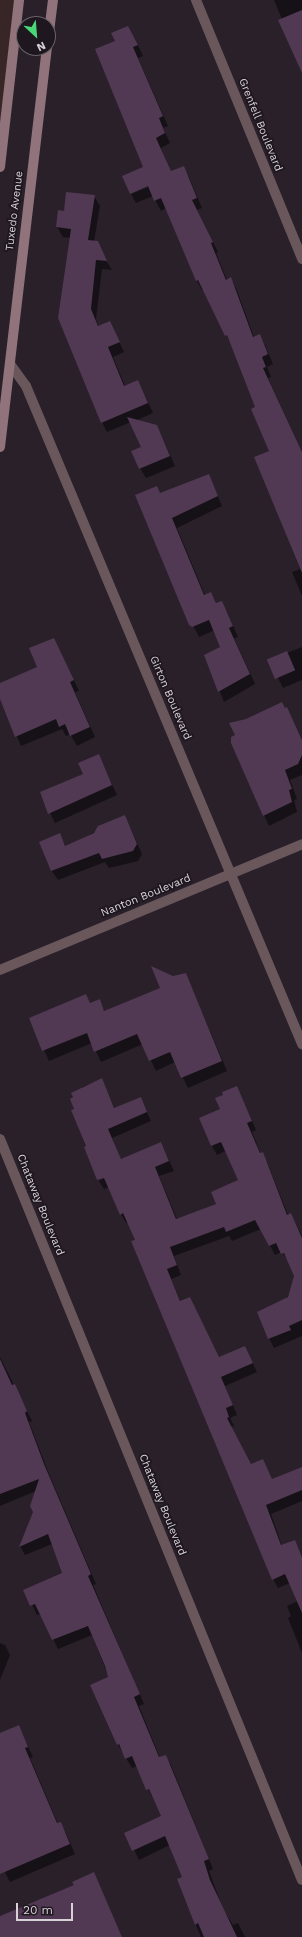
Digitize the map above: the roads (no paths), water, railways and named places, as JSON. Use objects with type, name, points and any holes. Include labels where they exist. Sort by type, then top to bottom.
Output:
[{"type":"main road","name":"Tuxedo Avenue","points":[[0,167],[19,0]]},
{"type":"main road","points":[[51,16],[53,0]]},
{"type":"main road","name":"Tuxedo Avenue","points":[[0,447],[46,56]]},
{"type":"street","name":"Grenfell Boulevard","points":[[196,0],[302,259]]},
{"type":"street","name":"Girton Boulevard","points":[[10,364],[26,386],[302,1044]]},
{"type":"street","name":"Nanton Boulevard","points":[[0,970],[302,844]]},
{"type":"street","name":"Chataway Boulevard","points":[[0,1139],[302,1880]]}]
